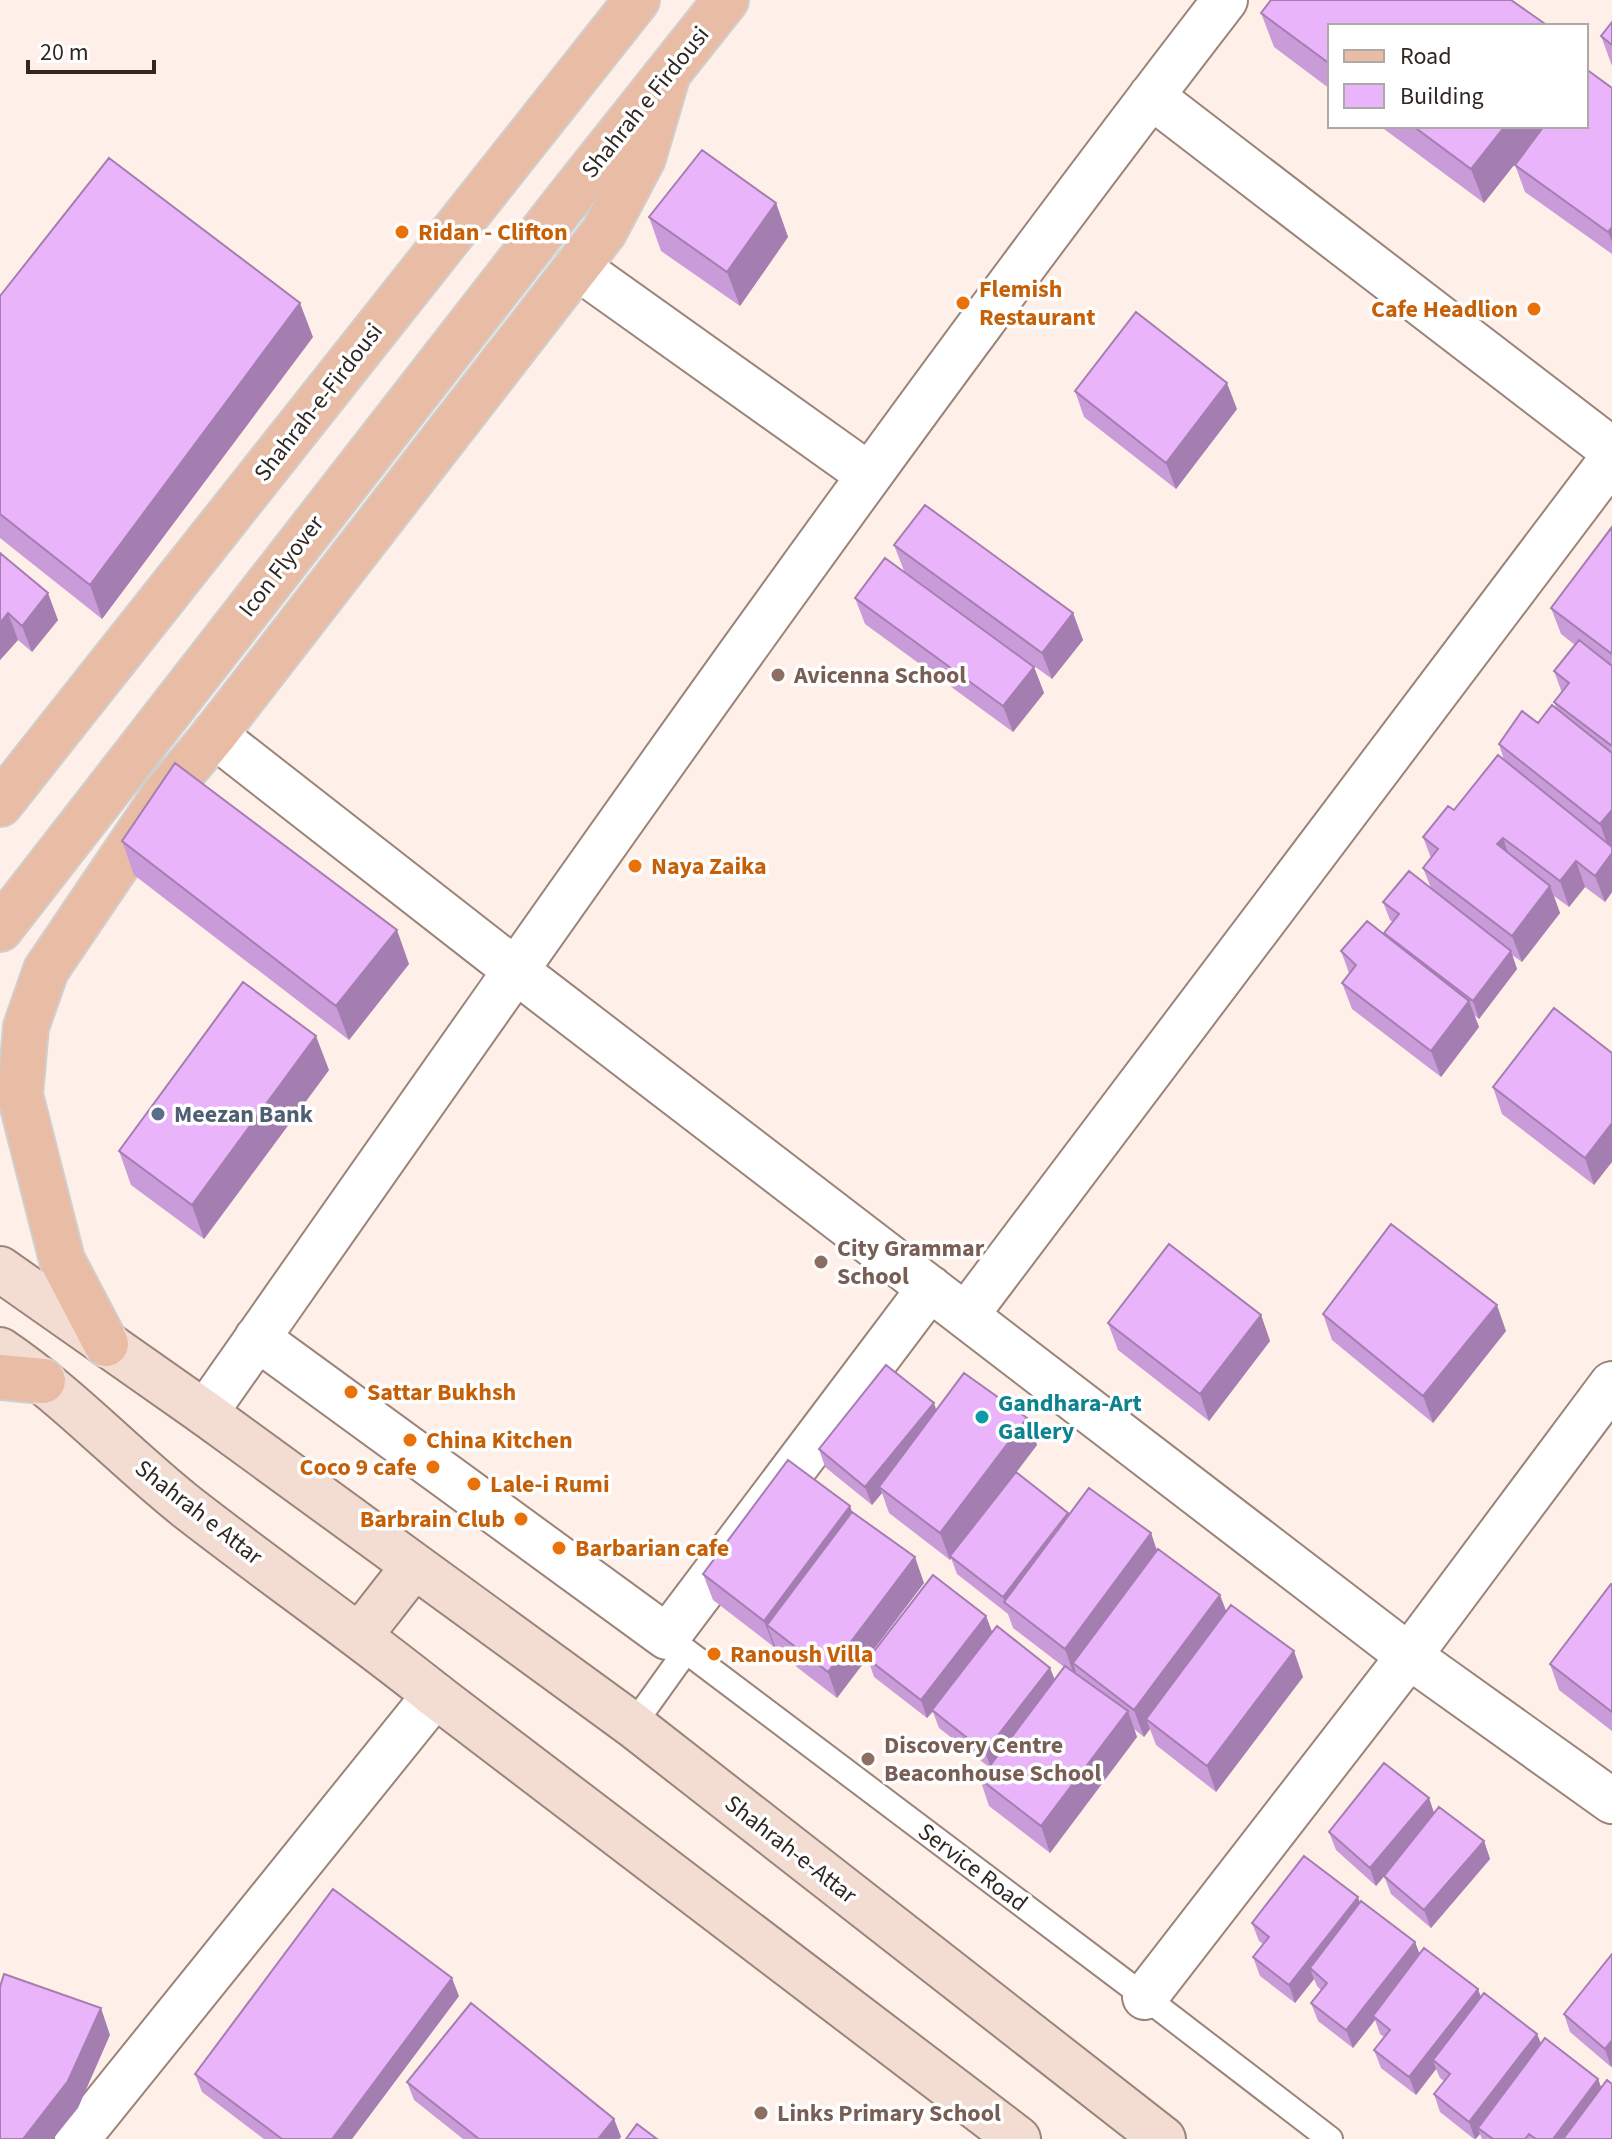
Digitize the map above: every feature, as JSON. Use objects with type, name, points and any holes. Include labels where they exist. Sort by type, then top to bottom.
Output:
[{"type":"main road","name":"Shahrah-e-Firdousi","points":[[0,804],[637,0]]},
{"type":"main road","name":"Shahrah e Firdousi","points":[[564,204],[726,0]]},
{"type":"main road","points":[[106,1344],[62,1260],[10,1098],[26,1027],[46,970],[165,794],[604,232],[643,158],[668,73]]},
{"type":"main road","name":"Icon Flyover","points":[[0,929],[564,204]]},
{"type":"main road","points":[[0,1269],[205,1413],[414,1566],[360,1635],[1018,2139]]},
{"type":"main road","name":"Shahrah e Attar","points":[[0,1350],[43,1381],[186,1506],[360,1635]]},
{"type":"main road","points":[[0,1377],[43,1381]]},
{"type":"main road","name":"Shahrah-e-Attar","points":[[414,1566],[633,1725],[1163,2139]]},
{"type":"street","points":[[205,1413],[515,970],[869,475],[1225,0]]},
{"type":"street","points":[[1151,96],[1612,450]]},
{"type":"street","points":[[577,267],[869,475]]},
{"type":"street","points":[[966,1315],[1612,459]]},
{"type":"street","points":[[214,735],[1409,1656],[1612,1801]]},
{"type":"street","points":[[257,1338],[676,1644],[930,1288]]},
{"type":"street","points":[[1145,1997],[1409,1656],[1612,1384]]},
{"type":"street","points":[[77,2139],[435,1695]]},
{"type":"lane","points":[[633,1725],[676,1644]]},
{"type":"lane","name":"Service Road","points":[[676,1644],[1330,2139]]},
{"type":"building","points":[[1271,0],[1511,0],[1545,24],[1328,24],[1328,63],[1261,13]]},
{"type":"building","points":[[1612,22],[1612,45],[1601,36]]},
{"type":"building","points":[[1588,70],[1612,88],[1612,227],[1608,232],[1515,165],[1543,128],[1588,128]]},
{"type":"building","points":[[1416,128],[1503,128],[1471,169]]},
{"type":"building","points":[[702,150],[776,203],[727,272],[649,217]]},
{"type":"building","points":[[109,158],[300,303],[90,585],[0,514],[0,296]]},
{"type":"building","points":[[1136,312],[1227,383],[1166,463],[1075,391]]},
{"type":"building","points":[[925,505],[1073,613],[1042,653],[894,545]]},
{"type":"building","points":[[1612,527],[1612,654],[1551,608]]},
{"type":"building","points":[[0,553],[48,593],[22,626],[8,613],[0,623]]},
{"type":"building","points":[[885,558],[1034,667],[1003,706],[855,598]]},
{"type":"building","points":[[1579,640],[1612,666],[1612,746],[1554,702],[1569,683],[1554,671]]},
{"type":"building","points":[[1552,705],[1612,753],[1612,810],[1600,824],[1499,744],[1522,711],[1538,723]]},
{"type":"building","points":[[1498,755],[1612,847],[1612,853],[1595,876],[1576,861],[1560,881],[1503,838],[1497,844],[1550,886],[1512,936],[1423,868],[1438,849],[1423,837],[1448,806],[1454,810]]},
{"type":"building","points":[[175,763],[397,930],[336,1006],[122,841]]},
{"type":"building","points":[[1409,871],[1511,951],[1473,1001],[1384,933],[1399,914],[1383,902]]},
{"type":"building","points":[[1367,921],[1469,1001],[1431,1051],[1342,983],[1356,965],[1341,951]]},
{"type":"building","points":[[243,982],[316,1036],[192,1205],[119,1151]]},
{"type":"building","points":[[1554,1008],[1612,1053],[1612,1123],[1585,1158],[1493,1087]]},
{"type":"building","points":[[1391,1224],[1497,1305],[1423,1396],[1323,1314]]},
{"type":"building","points":[[1169,1244],[1261,1315],[1200,1394],[1108,1323]]},
{"type":"building","points":[[886,1365],[934,1403],[865,1487],[819,1449]]},
{"type":"building","points":[[964,1373],[1027,1418],[940,1533],[879,1487]]},
{"type":"building","points":[[788,1460],[850,1506],[764,1621],[703,1574]]},
{"type":"building","points":[[1016,1472],[1068,1513],[1003,1597],[950,1556]]},
{"type":"building","points":[[1089,1488],[1151,1533],[1065,1649],[1004,1602]]},
{"type":"building","points":[[852,1512],[915,1557],[828,1672],[767,1625]]},
{"type":"building","points":[[1158,1549],[1220,1595],[1134,1710],[1073,1663]]},
{"type":"building","points":[[933,1575],[986,1616],[921,1700],[868,1659]]},
{"type":"building","points":[[1612,1585],[1612,1712],[1550,1664]]},
{"type":"building","points":[[1231,1605],[1294,1651],[1207,1766],[1146,1719]]},
{"type":"building","points":[[997,1626],[1050,1668],[985,1752],[932,1710]]},
{"type":"building","points":[[1065,1666],[1128,1711],[1041,1826],[980,1779]]},
{"type":"building","points":[[1384,1763],[1429,1798],[1370,1868],[1329,1832]]},
{"type":"building","points":[[1439,1807],[1484,1841],[1424,1910],[1384,1876]]},
{"type":"building","points":[[1304,1856],[1358,1897],[1289,1985],[1253,1957],[1269,1937],[1252,1923]]},
{"type":"building","points":[[333,1889],[452,1978],[332,2139],[282,2139],[195,2074]]},
{"type":"building","points":[[1361,1901],[1415,1942],[1346,2030],[1311,2003],[1327,1983],[1310,1968]]},
{"type":"building","points":[[1424,1948],[1478,1989],[1409,2077],[1374,2050],[1390,2030],[1373,2016]]},
{"type":"building","points":[[1612,1954],[1612,2040],[1605,2049],[1564,2014]]},
{"type":"building","points":[[4,1974],[101,2008],[68,2081],[23,2139],[0,2139],[0,1987]]},
{"type":"building","points":[[1484,1993],[1537,2034],[1469,2122],[1434,2094],[1450,2074],[1433,2060]]},
{"type":"building","points":[[471,2003],[614,2119],[598,2139],[479,2139],[407,2082]]},
{"type":"building","points":[[1545,2038],[1598,2079],[1553,2139],[1536,2139],[1529,2134],[1525,2139],[1493,2139],[1478,2128]]},
{"type":"building","points":[[1607,2080],[1612,2084],[1612,2139],[1563,2139]]},
{"type":"building","points":[[637,2124],[657,2139],[626,2139]]},
{"type":"place","name":"Ridan - Clifton","points":[[402,232]]},
{"type":"place","name":"Flemish Restaurant","points":[[963,303]]},
{"type":"place","name":"Cafe Headlion","points":[[1534,309]]},
{"type":"place","name":"Avicenna School","points":[[778,675]]},
{"type":"place","name":"Naya Zaika","points":[[635,866]]},
{"type":"place","name":"Meezan Bank","points":[[158,1114]]},
{"type":"place","name":"City Grammar School","points":[[821,1262]]},
{"type":"place","name":"Sattar Bukhsh","points":[[351,1392]]},
{"type":"place","name":"Gandhara-Art Gallery","points":[[982,1417]]},
{"type":"place","name":"China Kitchen","points":[[410,1440]]},
{"type":"place","name":"Coco 9 cafe","points":[[433,1467]]},
{"type":"place","name":"Lale-i Rumi","points":[[474,1484]]},
{"type":"place","name":"Barbrain Club","points":[[521,1519]]},
{"type":"place","name":"Barbarian cafe","points":[[559,1548]]},
{"type":"place","name":"Ranoush Villa","points":[[714,1654]]},
{"type":"place","name":"Discovery Centre Beaconhouse School","points":[[868,1759]]},
{"type":"place","name":"Links Primary School","points":[[761,2113]]}]
